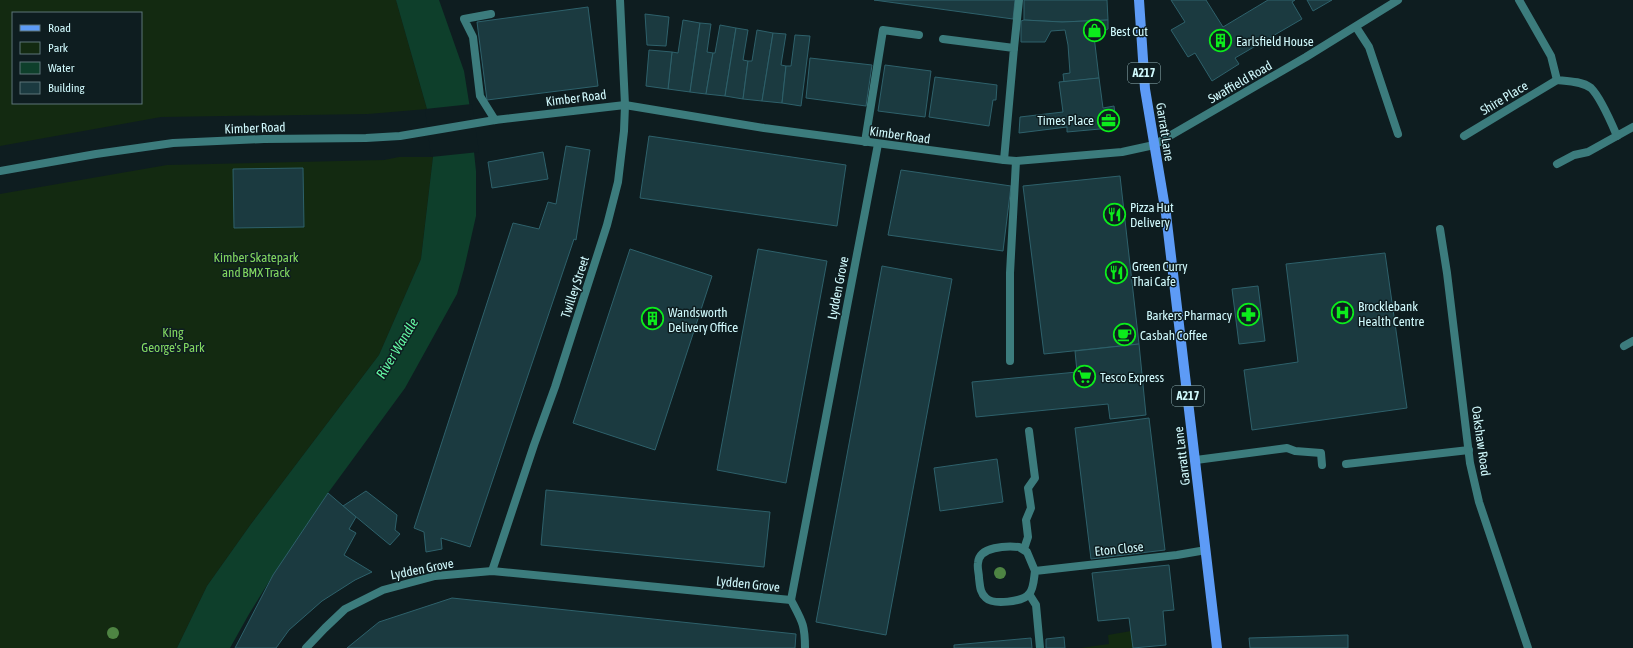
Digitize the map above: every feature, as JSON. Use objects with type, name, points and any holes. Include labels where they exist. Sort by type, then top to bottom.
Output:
[{"type":"main road","name":"Garratt Lane","points":[[1139,0],[1145,89],[1166,214],[1218,648]]},
{"type":"street","name":"Twilley Street","points":[[492,570],[531,453],[555,387],[607,225],[618,182],[624,131],[625,105],[620,0]]},
{"type":"street","points":[[1004,160],[1019,0]]},
{"type":"street","name":"Swaffield Road","points":[[1154,145],[1356,27],[1398,0]]},
{"type":"street","points":[[1519,0],[1551,56],[1557,80],[1578,82],[1590,88],[1604,106],[1617,136]]},
{"type":"street","points":[[491,14],[464,19],[473,37],[480,96],[495,120]]},
{"type":"street","points":[[1356,27],[1369,47],[1398,134]]},
{"type":"street","points":[[866,142],[883,30],[919,35]]},
{"type":"street","points":[[943,39],[1014,48]]},
{"type":"street","name":"Shire Place","points":[[1464,136],[1557,80]]},
{"type":"street","name":"Kimber Road","points":[[0,171],[96,154],[172,143],[400,136],[495,120],[625,105],[764,128],[1016,161],[1122,152],[1154,145]]},
{"type":"street","points":[[1557,164],[1574,155],[1588,152],[1633,126]]},
{"type":"street","name":"Lydden Grove","points":[[306,648],[346,609],[383,590],[435,576],[492,570],[791,600],[878,144]]},
{"type":"street","points":[[1010,361],[1010,273],[1016,161]]},
{"type":"street","name":"Oakshaw Road","points":[[1440,229],[1447,273],[1470,463],[1481,509],[1528,648]]},
{"type":"street","points":[[1624,346],[1633,341]]},
{"type":"street","points":[[1024,549],[1028,537],[1026,520],[1031,508],[1028,488],[1035,478],[1029,431]]},
{"type":"street","points":[[1196,460],[1287,448],[1295,451],[1320,453],[1322,465]]},
{"type":"street","points":[[1346,464],[1469,450]]},
{"type":"street","points":[[1014,546],[1024,549],[1035,570],[1032,589],[1029,594],[1020,600],[995,603],[986,599],[981,590],[978,563],[982,554],[991,549],[1014,546]]},
{"type":"street","name":"Eton Close","points":[[1035,570],[1177,555],[1206,550]]},
{"type":"street","points":[[1029,594],[1036,605],[1040,648]]},
{"type":"street","points":[[791,600],[803,621],[805,629],[805,648]]},
{"type":"green space","points":[[0,0],[396,0],[427,109],[368,114],[161,117],[0,146]]},
{"type":"green space","name":"King George's Park","points":[[399,157],[433,157],[421,259],[379,355],[251,524],[207,586],[177,648],[0,648],[0,194],[167,165],[384,160]]},
{"type":"green space","points":[[1131,631],[1133,648],[1081,648],[1109,644],[1108,635]]},
{"type":"water","name":"River Wandle","points":[[396,0],[439,0],[464,71],[477,152],[474,152],[476,171],[476,216],[457,294],[405,388],[328,493],[273,575],[230,648],[177,648],[207,586],[251,524],[379,355],[421,259],[433,157],[427,109]]},
{"type":"pier","points":[[472,104],[479,152],[431,157],[425,109]]},
{"type":"building","points":[[874,0],[1015,0],[1013,19]]},
{"type":"building","points":[[1024,0],[1107,0],[1108,20],[1062,22],[1024,20]]},
{"type":"building","name":"Earlsfield House","points":[[1171,0],[1206,0],[1223,27],[1268,0],[1295,0],[1292,2],[1302,19],[1235,58],[1239,64],[1212,81],[1195,53],[1188,57],[1171,30],[1185,22]]},
{"type":"building","name":"Earlsfield House","points":[[1307,0],[1332,0],[1313,11]]},
{"type":"building","points":[[588,7],[598,86],[487,100],[477,22]]},
{"type":"building","points":[[645,14],[669,17],[666,46],[647,45]]},
{"type":"building","points":[[683,20],[700,23],[690,92],[668,89],[672,52],[678,53]]},
{"type":"building","points":[[1108,20],[1108,29],[1094,36],[1099,78],[1064,82],[1063,74],[1070,73],[1068,45],[1065,30],[1051,31],[1045,42],[1021,42],[1021,21],[1062,22]]},
{"type":"building","points":[[700,23],[711,24],[707,52],[713,53],[706,94],[690,92]]},
{"type":"building","points":[[720,25],[736,28],[725,96],[706,94],[713,53],[715,53]]},
{"type":"building","points":[[736,28],[748,30],[743,60],[748,61],[743,99],[725,96]]},
{"type":"building","points":[[757,30],[773,33],[762,101],[743,99],[748,61],[752,61]]},
{"type":"building","points":[[773,33],[786,34],[781,65],[786,66],[782,103],[762,101]]},
{"type":"building","points":[[795,35],[810,36],[801,106],[782,103],[786,66],[791,66]]},
{"type":"building","points":[[649,50],[672,52],[668,89],[646,86]]},
{"type":"building","points":[[810,58],[872,65],[866,106],[806,98]]},
{"type":"building","points":[[885,65],[931,71],[925,117],[878,111]]},
{"type":"building","points":[[935,77],[997,85],[996,100],[993,100],[989,126],[929,117]]},
{"type":"building","points":[[1099,78],[1103,108],[1114,106],[1116,122],[1111,128],[1067,132],[1067,127],[1019,133],[1020,117],[1063,112],[1059,82]]},
{"type":"building","points":[[649,136],[846,165],[837,226],[640,198]]},
{"type":"building","points":[[566,146],[590,150],[576,240],[574,239],[470,547],[441,538],[442,549],[426,552],[424,532],[414,528],[513,223],[539,229],[548,202],[556,204]]},
{"type":"building","points":[[543,152],[548,179],[492,188],[488,162]]},
{"type":"building","points":[[303,168],[304,227],[234,228],[233,169]]},
{"type":"building","points":[[901,170],[1011,186],[1003,251],[888,235]]},
{"type":"building","points":[[1120,176],[1139,344],[1044,354],[1023,186]]},
{"type":"building","name":"Wandsworth Delivery Office","points":[[630,249],[712,276],[655,450],[573,423]]},
{"type":"building","points":[[758,249],[827,261],[786,483],[717,470]]},
{"type":"building","name":"Brocklebank Health Centre","points":[[1385,253],[1407,408],[1252,430],[1244,370],[1298,362],[1286,264]]},
{"type":"building","points":[[882,266],[952,279],[886,635],[816,622]]},
{"type":"building","name":"Barkers Pharmacy","points":[[1258,286],[1265,341],[1239,344],[1232,289]]},
{"type":"building","name":"Tesco Express","points":[[1139,344],[1146,415],[1110,419],[1108,404],[976,417],[972,382],[1077,372],[1075,351]]},
{"type":"building","points":[[1149,418],[1165,550],[1091,559],[1075,428]]},
{"type":"building","points":[[997,459],[1003,502],[940,511],[934,468]]},
{"type":"building","points":[[546,490],[770,512],[764,567],[541,545]]},
{"type":"building","points":[[366,491],[397,515],[395,530],[400,534],[390,545],[343,506]]},
{"type":"building","points":[[328,493],[356,517],[349,529],[356,533],[344,555],[372,572],[355,580],[322,601],[289,630],[276,648],[235,648],[273,575]]},
{"type":"building","points":[[1169,565],[1174,610],[1163,611],[1166,645],[1133,648],[1129,618],[1098,621],[1092,573]]},
{"type":"building","points":[[452,598],[796,634],[795,648],[347,648],[379,622]]},
{"type":"building","points":[[1348,635],[1348,648],[1250,648],[1249,638]]},
{"type":"building","points":[[1064,637],[1065,648],[1046,648],[1046,639]]},
{"type":"building","points":[[1031,638],[1032,648],[954,648],[954,645]]},
{"type":"place","name":"Best Cut","points":[[1094,31]]},
{"type":"place","name":"Earlsfield House","points":[[1221,41]]},
{"type":"place","name":"Times Place","points":[[1109,120]]},
{"type":"place","name":"Pizza Hut Delivery","points":[[1114,214]]},
{"type":"place","name":"Green Curry Thai Cafe","points":[[1116,273]]},
{"type":"place","name":"Brocklebank Health Centre","points":[[1342,313]]},
{"type":"place","name":"Barkers Pharmacy","points":[[1248,315]]},
{"type":"place","name":"Wandsworth Delivery Office","points":[[653,319]]},
{"type":"place","name":"Casbah Coffee","points":[[1125,335]]},
{"type":"place","name":"Tesco Express","points":[[1084,377]]},
{"type":"park label","name":"Kimber Skatepark and BMX Track","points":[[256,264]]}]
